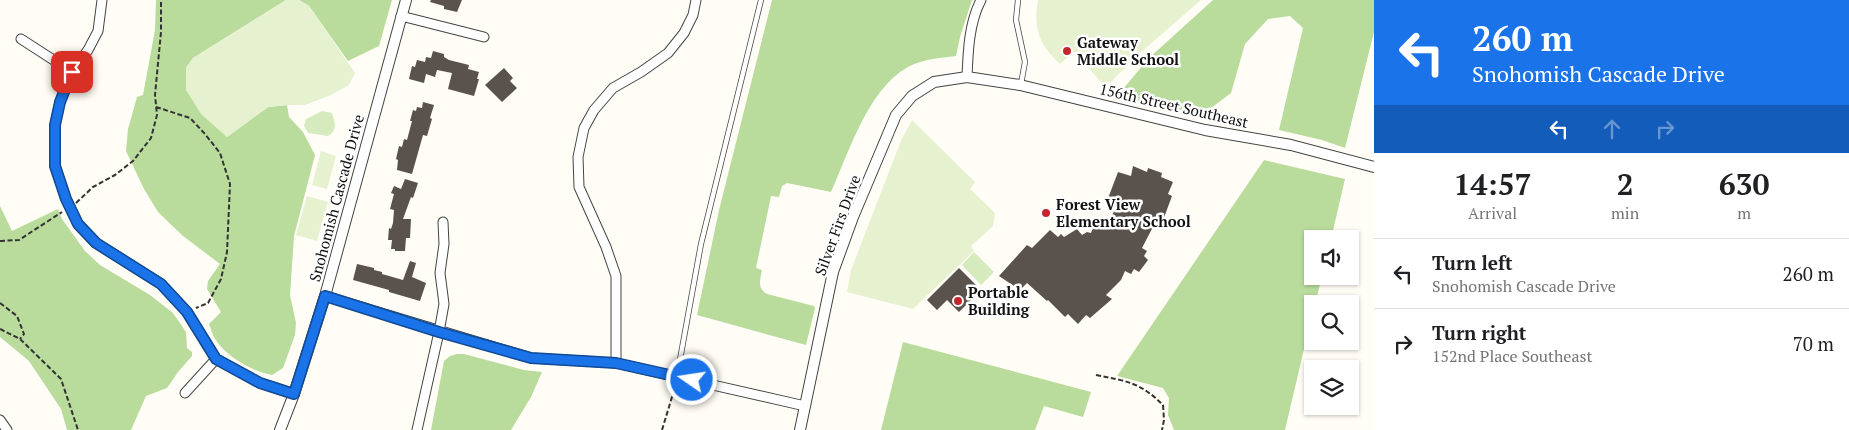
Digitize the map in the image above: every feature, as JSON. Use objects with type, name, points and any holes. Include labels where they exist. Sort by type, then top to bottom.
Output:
[{"type":"street","points":[[102,0],[98,31],[88,50],[72,72],[60,102],[55,125],[55,166],[70,208],[78,224],[96,243],[161,284],[187,312],[216,359],[260,383],[294,394]]},
{"type":"street","name":"Snohomish Cascade Drive","points":[[280,430],[294,394],[325,296],[406,0]]},
{"type":"street","points":[[616,363],[616,276],[606,247],[579,187],[578,157],[584,128],[594,110],[613,88],[642,72],[668,53],[694,15],[696,0]]},
{"type":"street","points":[[966,77],[975,11],[981,0]]},
{"type":"street","points":[[401,16],[484,37]]},
{"type":"street","points":[[20,39],[72,72]]},
{"type":"street","name":"156th Street Southeast","points":[[966,77],[1020,85],[1205,130],[1291,145],[1374,167]]},
{"type":"street","name":"Silver Firs Drive","points":[[800,430],[833,272],[856,209],[896,115],[912,96],[934,82],[966,77]]},
{"type":"street","points":[[417,430],[444,304],[440,273],[444,244],[442,222]]},
{"type":"street","points":[[325,296],[439,332],[531,358],[616,363],[805,406]]},
{"type":"street","points":[[185,393],[216,359]]},
{"type":"lane","points":[[677,376],[701,244],[761,0]]},
{"type":"lane","points":[[1018,0],[1016,20],[1025,62],[1020,85]]},
{"type":"path","points":[[0,241],[19,240],[70,208],[83,199],[93,187],[115,175],[134,160],[151,138],[157,116],[155,95],[161,32],[161,0]]},
{"type":"path","points":[[156,107],[190,118],[220,153],[230,184],[227,252],[221,279],[208,302],[187,312]]},
{"type":"path","points":[[0,303],[17,316],[24,334],[20,339]]},
{"type":"path","points":[[0,328],[20,339],[61,379],[78,430]]},
{"type":"path","points":[[1096,375],[1131,382],[1154,396],[1163,405],[1164,420],[1162,430]]},
{"type":"path","points":[[662,430],[674,394],[677,376]]},
{"type":"green space","points":[[156,0],[286,0],[193,58],[186,68],[186,90],[227,137],[268,107],[287,105],[289,117],[303,132],[315,155],[294,236],[290,295],[296,323],[295,335],[283,368],[272,375],[248,367],[240,362],[226,352],[215,339],[209,324],[221,312],[207,289],[208,281],[220,264],[183,236],[158,212],[144,189],[126,151],[128,129],[137,97],[143,95],[155,30]]},
{"type":"green space","points":[[286,0],[299,0],[309,6],[355,73],[349,85],[331,95],[305,105],[268,107],[227,137],[201,114],[186,90],[186,68],[193,58]]},
{"type":"green space","points":[[299,0],[392,0],[379,46],[348,61],[309,6]]},
{"type":"green space","points":[[772,0],[972,0],[956,56],[932,59],[914,64],[894,77],[882,90],[861,123],[831,192],[787,183],[782,186],[779,197],[771,196],[756,268],[762,270],[760,287],[767,294],[814,306],[806,345],[697,315],[719,210]]},
{"type":"green space","points":[[1038,0],[1201,0],[1139,54],[1111,82],[1102,83],[1074,52],[1060,64],[1047,50],[1042,43],[1037,28]]},
{"type":"green space","points":[[1213,0],[1374,0],[1374,32],[1345,148],[1322,140],[1279,130],[1303,28],[1290,16],[1268,19],[1245,44],[1231,93],[1199,117],[1124,98],[1123,89],[1149,58]]},
{"type":"green space","points":[[322,111],[332,113],[335,123],[333,131],[328,136],[308,133],[304,126],[306,119]]},
{"type":"green space","points":[[912,120],[975,182],[970,189],[995,213],[993,226],[971,246],[974,251],[913,309],[847,292],[851,270],[902,138]]},
{"type":"green space","points":[[321,151],[336,156],[327,189],[312,185]]},
{"type":"green space","points":[[1264,160],[1345,179],[1333,230],[1304,230],[1304,285],[1320,285],[1317,295],[1304,295],[1304,349],[1285,430],[1174,430],[1168,415],[1169,398],[1163,388],[1117,376]]},
{"type":"green space","points":[[307,196],[328,202],[317,241],[296,235]]},
{"type":"green space","points":[[0,206],[12,231],[58,209],[62,219],[85,251],[100,265],[150,295],[173,313],[186,332],[187,348],[192,352],[192,356],[167,388],[146,396],[131,430],[67,430],[61,409],[29,361],[0,337]]},
{"type":"green space","points":[[974,252],[994,272],[981,285],[962,265]]},
{"type":"green space","points":[[903,342],[1091,392],[1083,417],[1044,406],[1035,430],[881,430]]},
{"type":"green space","points":[[464,354],[524,370],[542,372],[531,397],[511,430],[431,430],[444,361],[450,356]]},
{"type":"building","points":[[431,0],[462,0],[457,12],[444,9],[444,6],[430,2]]},
{"type":"building","points":[[433,51],[444,54],[444,57],[449,60],[469,65],[468,69],[479,72],[474,96],[448,89],[452,73],[437,70],[435,77],[426,74],[424,83],[409,79],[412,66],[415,67],[417,60],[425,62],[426,57],[431,58]]},
{"type":"building","points":[[504,68],[513,78],[510,81],[517,88],[502,102],[485,85]]},
{"type":"building","points":[[423,102],[434,105],[430,118],[432,119],[427,136],[423,135],[412,174],[397,170],[398,160],[396,159],[399,146],[402,147],[404,139],[407,140],[413,110],[416,111],[417,107],[422,108]]},
{"type":"building","points":[[1133,166],[1147,172],[1148,168],[1162,173],[1161,177],[1173,182],[1168,194],[1172,196],[1162,223],[1156,221],[1142,248],[1147,251],[1144,256],[1148,260],[1139,272],[1134,269],[1131,274],[1125,271],[1121,280],[1106,295],[1112,299],[1090,318],[1086,315],[1078,324],[1068,314],[1065,317],[1027,283],[1020,290],[999,276],[1027,245],[1032,248],[1050,230],[1058,237],[1061,234],[1064,237],[1077,229],[1082,235],[1087,232],[1091,233],[1094,225],[1099,228],[1101,219],[1110,221],[1116,206],[1107,201],[1118,172],[1131,176]]},
{"type":"building","points":[[405,179],[418,183],[403,219],[411,219],[410,238],[406,238],[405,251],[395,251],[395,249],[391,249],[392,240],[388,240],[389,228],[391,229],[393,223],[394,210],[390,209],[394,194],[391,193],[394,186],[401,189]]},
{"type":"building","points":[[410,261],[416,263],[412,277],[426,283],[420,301],[353,280],[357,264],[374,268],[374,270],[382,272],[382,274],[403,280]]},
{"type":"building","points":[[959,268],[981,290],[959,312],[947,300],[937,310],[927,300]]},
{"type":"place","name":"Gateway Middle School","points":[[1067,51]]},
{"type":"place","name":"Forest View Elementary School","points":[[1046,213]]},
{"type":"place","name":"Portable Building","points":[[958,301]]},
{"type":"route","points":[[72,72],[60,102],[55,125],[55,166],[66,199],[78,224],[96,243],[161,284],[187,312],[216,359],[237,372],[260,383],[294,394],[325,296],[439,332],[531,358],[616,363],[692,380]]}]
